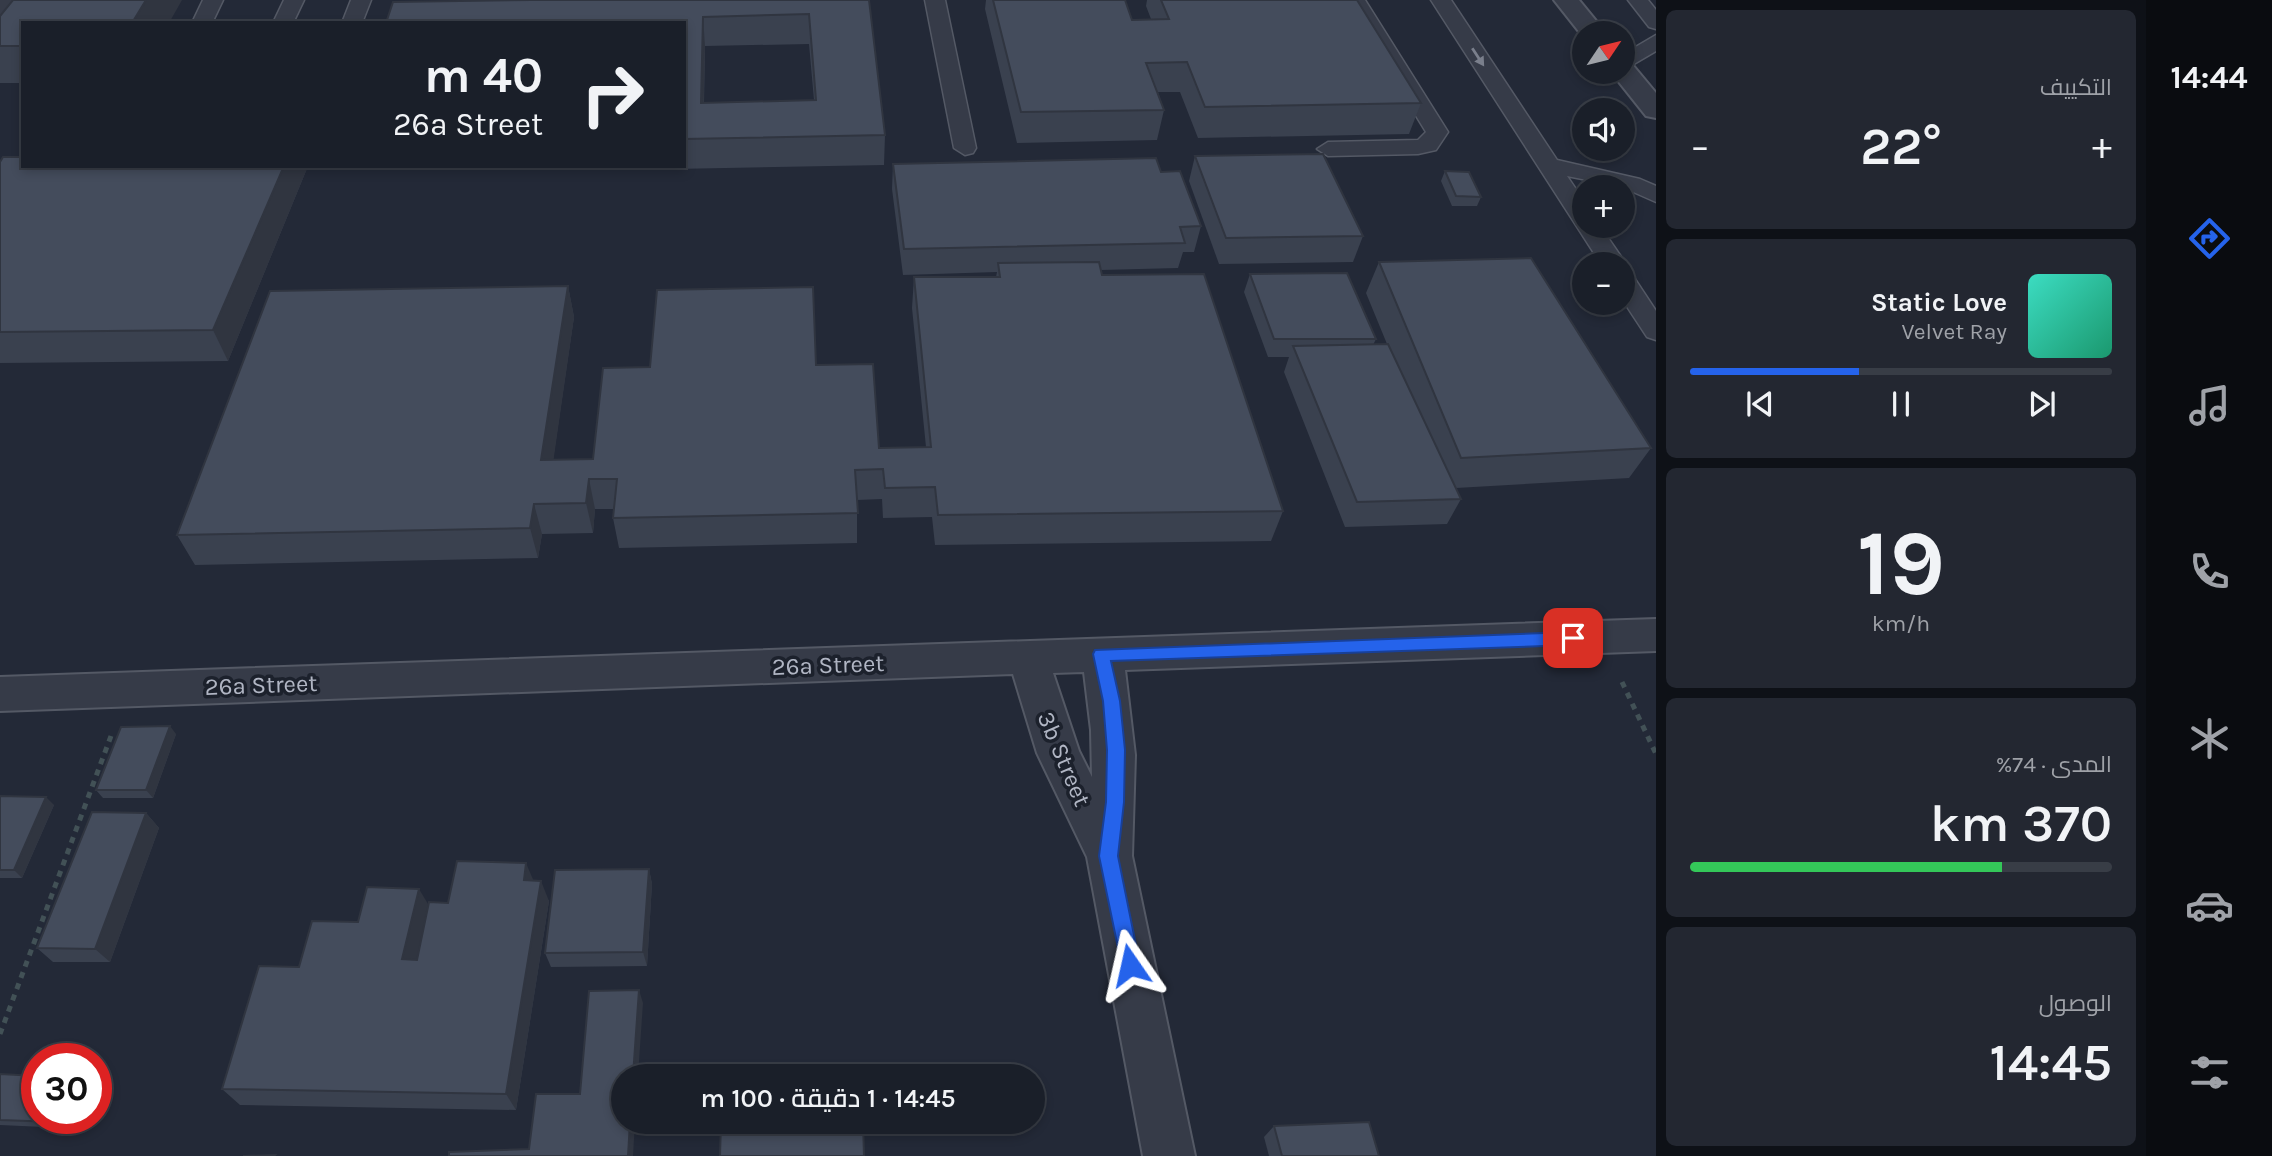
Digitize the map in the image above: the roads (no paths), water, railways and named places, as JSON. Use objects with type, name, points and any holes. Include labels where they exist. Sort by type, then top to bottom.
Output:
[{"type":"street","points":[[1566,0],[1583,21]]},
{"type":"street","points":[[1635,83],[1656,110]]},
{"type":"street","name":"26a Street","points":[[0,694],[1656,635]]},
{"type":"street","name":"3b Street","points":[[1101,654],[1111,701],[1116,750],[1115,802],[1109,856]]},
{"type":"street","name":"3b Street","points":[[1028,659],[1058,753],[1109,856],[1169,1156]]},
{"type":"lane","points":[[0,13],[9,0]]},
{"type":"lane","points":[[203,21],[213,0]]},
{"type":"lane","points":[[284,21],[294,0]]},
{"type":"lane","points":[[353,21],[361,0]]},
{"type":"lane","points":[[935,0],[965,148]]},
{"type":"lane","points":[[1328,149],[1419,147],[1428,145],[1437,132],[1355,0]]},
{"type":"lane","points":[[1441,0],[1572,202]]},
{"type":"lane","points":[[1638,0],[1656,23]]},
{"type":"lane","points":[[1635,57],[1656,41]]},
{"type":"lane","points":[[1548,165],[1632,184],[1656,195]]},
{"type":"lane","points":[[1635,299],[1656,331]]}]
